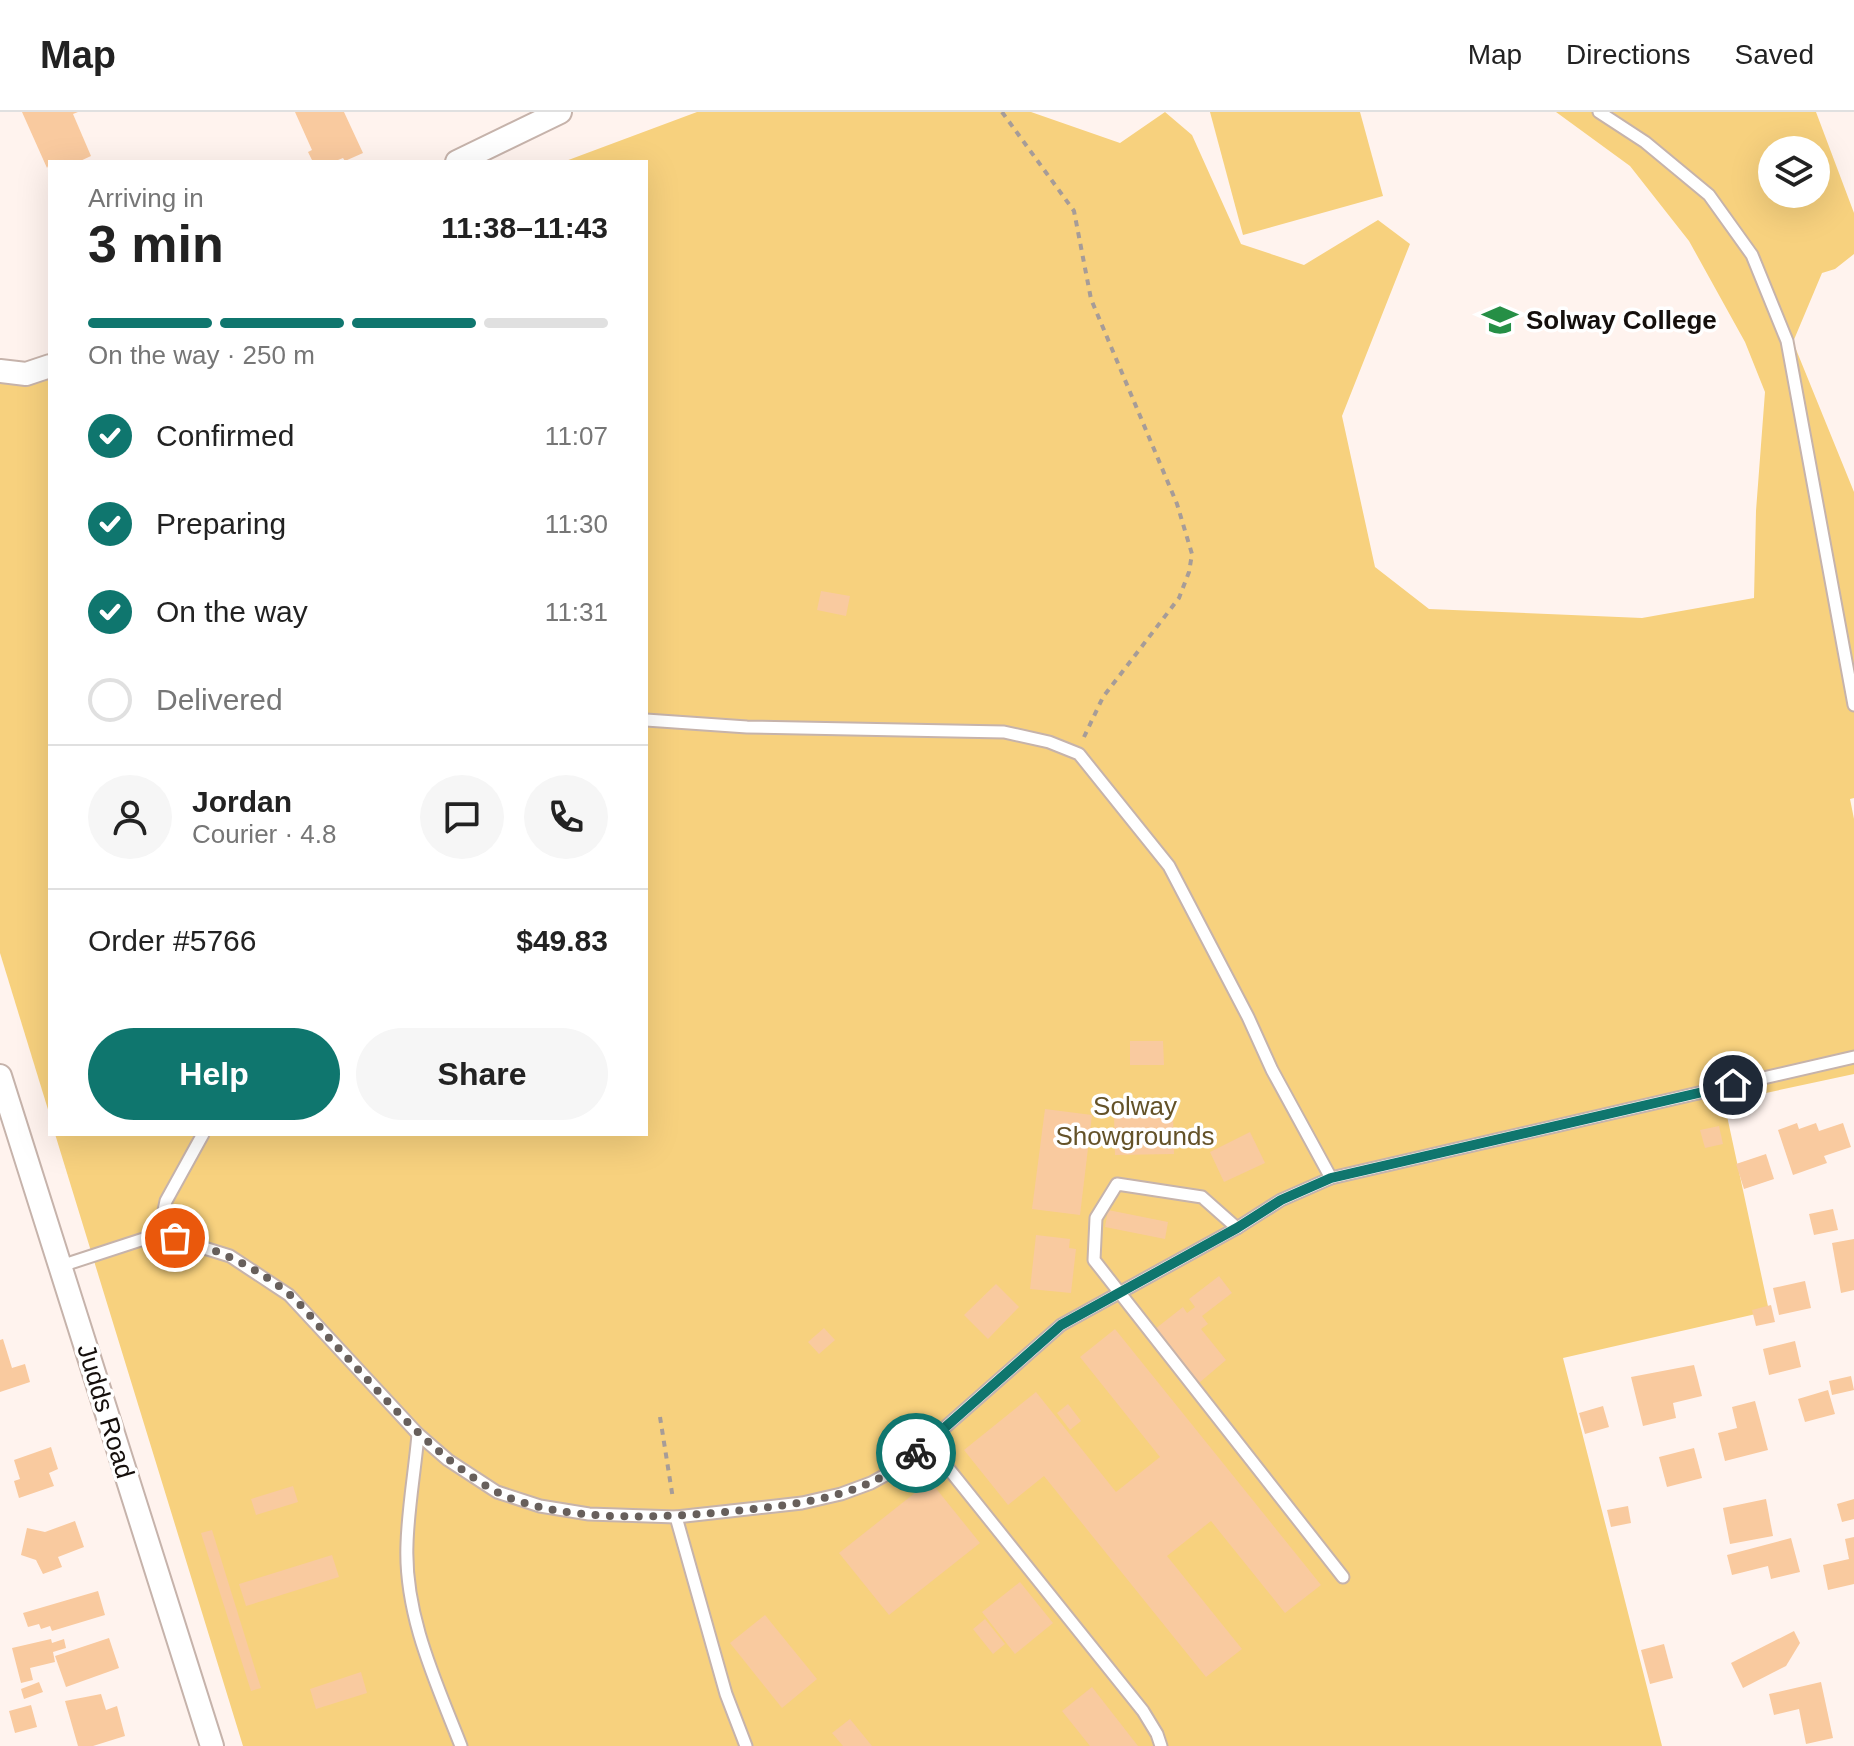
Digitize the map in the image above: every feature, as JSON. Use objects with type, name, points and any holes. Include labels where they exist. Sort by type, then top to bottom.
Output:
[{"type":"street","points":[[461,160],[560,112]]},
{"type":"street","points":[[0,371],[26,374],[48,367]]},
{"type":"street","name":"Judds Road","points":[[0,1076],[212,1746]]},
{"type":"lane","points":[[1599,112],[1645,142],[1709,195],[1752,255],[1787,341],[1854,705]]},
{"type":"lane","points":[[648,720],[747,727],[1004,732],[1049,742],[1079,754],[1169,866],[1248,1017],[1272,1070],[1331,1178]]},
{"type":"lane","points":[[61,1266],[159,1234],[230,1256],[289,1295],[418,1434],[448,1460],[497,1492],[540,1506],[589,1514],[676,1517],[802,1503],[841,1494],[900,1467],[1061,1325],[1237,1228],[1281,1200],[1331,1178],[1854,1057]]},
{"type":"lane","points":[[159,1234],[166,1201],[202,1136]]},
{"type":"lane","points":[[1237,1228],[1202,1197],[1117,1184],[1096,1218],[1094,1260],[1343,1577]]},
{"type":"lane","points":[[418,1434],[407,1546],[410,1589],[422,1644],[461,1746]]},
{"type":"lane","points":[[928,1443],[1143,1711],[1161,1746]]},
{"type":"lane","points":[[676,1517],[726,1694],[746,1746]]},
{"type":"path","points":[[1002,112],[1074,211],[1091,299],[1177,504],[1192,554],[1179,598],[1103,697],[1079,754]]},
{"type":"path","points":[[660,1417],[676,1517]]},
{"type":"green space","name":"Solway Showgrounds","points":[[697,112],[1031,112],[1120,143],[1165,112],[1192,135],[1241,244],[1304,265],[1378,220],[1410,244],[1342,416],[1375,567],[1429,609],[1642,618],[1754,598],[1756,511],[1765,392],[1745,342],[1689,241],[1630,166],[1556,112],[1816,112],[1825,136],[1758,136],[1758,208],[1830,208],[1830,149],[1854,213],[1854,254],[1835,269],[1822,273],[1793,342],[1854,492],[1854,798],[1850,799],[1854,819],[1854,1074],[1724,1102],[1769,1311],[1563,1358],[1662,1746],[243,1746],[56,1136],[648,1136],[648,160],[568,160]]},
{"type":"green space","points":[[1210,112],[1360,112],[1383,196],[1243,235]]},
{"type":"green space","points":[[48,355],[48,1109],[0,953],[0,373]]},
{"type":"building","points":[[22,112],[78,112],[73,114],[91,156],[82,160],[48,160],[47,168]]},
{"type":"building","points":[[295,112],[344,112],[363,153],[347,160],[312,160],[308,152],[312,150]]},
{"type":"building","points":[[821,591],[850,596],[846,616],[817,610]]},
{"type":"building","points":[[1130,1041],[1163,1041],[1164,1065],[1130,1065]]},
{"type":"building","points":[[1045,1109],[1092,1115],[1080,1215],[1032,1209]]},
{"type":"building","points":[[1173,1114],[1174,1154],[1115,1155],[1114,1115]]},
{"type":"building","points":[[1797,1123],[1799,1129],[1816,1123],[1819,1131],[1843,1123],[1851,1147],[1824,1156],[1827,1163],[1793,1175],[1778,1130]]},
{"type":"building","points":[[1719,1126],[1723,1144],[1705,1148],[1700,1130]]},
{"type":"building","points":[[1250,1132],[1265,1163],[1224,1182],[1210,1152]]},
{"type":"building","points":[[1766,1154],[1774,1179],[1744,1189],[1736,1164]]},
{"type":"building","points":[[1833,1209],[1838,1230],[1814,1235],[1809,1214]]},
{"type":"building","points":[[1108,1210],[1168,1222],[1165,1239],[1105,1227]]},
{"type":"building","points":[[1036,1235],[1070,1239],[1069,1248],[1076,1249],[1071,1293],[1030,1289]]},
{"type":"building","points":[[1854,1239],[1854,1290],[1841,1293],[1832,1243]]},
{"type":"building","points":[[1219,1276],[1232,1293],[1202,1316],[1208,1324],[1201,1329],[1226,1360],[1199,1383],[1155,1329],[1183,1307],[1187,1313],[1195,1307],[1189,1299]]},
{"type":"building","points":[[1805,1281],[1811,1308],[1779,1315],[1773,1288]]},
{"type":"building","points":[[996,1284],[1019,1307],[988,1339],[964,1315]]},
{"type":"building","points":[[1771,1305],[1775,1322],[1756,1326],[1752,1310]]},
{"type":"building","points":[[824,1328],[835,1340],[819,1354],[808,1342]]},
{"type":"building","points":[[1115,1329],[1321,1585],[1285,1613],[1211,1521],[1167,1556],[1242,1649],[1206,1677],[1044,1476],[1008,1505],[964,1450],[1036,1392],[1116,1492],[1160,1457],[1080,1357]]},
{"type":"building","points":[[3,1339],[12,1368],[25,1364],[30,1382],[0,1392],[0,1340]]},
{"type":"building","points":[[1795,1341],[1801,1367],[1769,1375],[1763,1349]]},
{"type":"building","points":[[1694,1365],[1702,1396],[1673,1403],[1676,1418],[1643,1426],[1631,1377]]},
{"type":"building","points":[[1851,1376],[1854,1390],[1832,1395],[1829,1381]]},
{"type":"building","points":[[1828,1390],[1835,1414],[1805,1422],[1798,1399]]},
{"type":"building","points":[[1755,1401],[1768,1450],[1725,1461],[1718,1433],[1737,1428],[1732,1407]]},
{"type":"building","points":[[1068,1404],[1081,1421],[1070,1430],[1057,1413]]},
{"type":"building","points":[[1603,1406],[1609,1427],[1585,1434],[1579,1413]]},
{"type":"building","points":[[51,1447],[58,1469],[49,1473],[54,1486],[19,1498],[14,1481],[20,1479],[14,1460]]},
{"type":"building","points":[[1694,1448],[1702,1478],[1667,1487],[1659,1457]]},
{"type":"building","points":[[930,1481],[980,1543],[889,1615],[839,1553]]},
{"type":"building","points":[[293,1486],[298,1502],[256,1515],[251,1499]]},
{"type":"building","points":[[1766,1499],[1773,1536],[1730,1544],[1723,1508]]},
{"type":"building","points":[[1854,1499],[1854,1519],[1842,1522],[1837,1504]]},
{"type":"building","points":[[1628,1506],[1631,1523],[1611,1527],[1607,1510]]},
{"type":"building","points":[[75,1521],[84,1547],[58,1557],[62,1567],[43,1574],[36,1560],[21,1555],[27,1528],[45,1532]]},
{"type":"building","points":[[212,1530],[261,1688],[251,1691],[201,1533]]},
{"type":"building","points":[[1854,1537],[1854,1584],[1828,1590],[1823,1565],[1849,1559],[1845,1539]]},
{"type":"building","points":[[1791,1538],[1800,1572],[1771,1579],[1768,1566],[1732,1575],[1727,1555]]},
{"type":"building","points":[[332,1555],[339,1577],[246,1606],[239,1584]]},
{"type":"building","points":[[1020,1582],[1053,1623],[1015,1654],[982,1612]]},
{"type":"building","points":[[98,1591],[105,1615],[52,1631],[50,1626],[41,1629],[39,1624],[28,1627],[23,1613]]},
{"type":"building","points":[[765,1615],[817,1679],[782,1708],[730,1643]]},
{"type":"building","points":[[985,1619],[1005,1644],[993,1654],[973,1629]]},
{"type":"building","points":[[1794,1631],[1800,1643],[1786,1666],[1743,1688],[1731,1663]]},
{"type":"building","points":[[109,1638],[119,1668],[66,1687],[55,1656]]},
{"type":"building","points":[[51,1639],[52,1643],[64,1639],[66,1648],[53,1652],[55,1662],[30,1668],[33,1680],[21,1683],[12,1648]]},
{"type":"building","points":[[1664,1644],[1673,1678],[1650,1684],[1641,1650]]},
{"type":"building","points":[[361,1672],[367,1693],[316,1709],[310,1689]]},
{"type":"building","points":[[39,1682],[43,1692],[24,1699],[21,1689]]},
{"type":"building","points":[[1821,1682],[1833,1738],[1806,1744],[1799,1709],[1774,1715],[1769,1694]]},
{"type":"building","points":[[1092,1687],[1138,1746],[1090,1746],[1062,1711]]},
{"type":"building","points":[[101,1694],[106,1710],[117,1706],[125,1736],[93,1746],[78,1746],[65,1701]]},
{"type":"building","points":[[31,1705],[37,1727],[15,1733],[9,1711]]},
{"type":"building","points":[[850,1719],[872,1746],[843,1746],[832,1733]]},
{"type":"way so far","points":[[175,1238],[230,1256],[289,1295],[418,1434],[448,1460],[497,1492],[540,1506],[589,1514],[676,1517],[802,1503],[871,1483],[900,1467],[916,1453]]},
{"type":"place","name":"Solway College","points":[[1500,320]]},
{"type":"route","points":[[916,1453],[1061,1325],[1237,1228],[1281,1200],[1331,1178],[1733,1085]]}]
